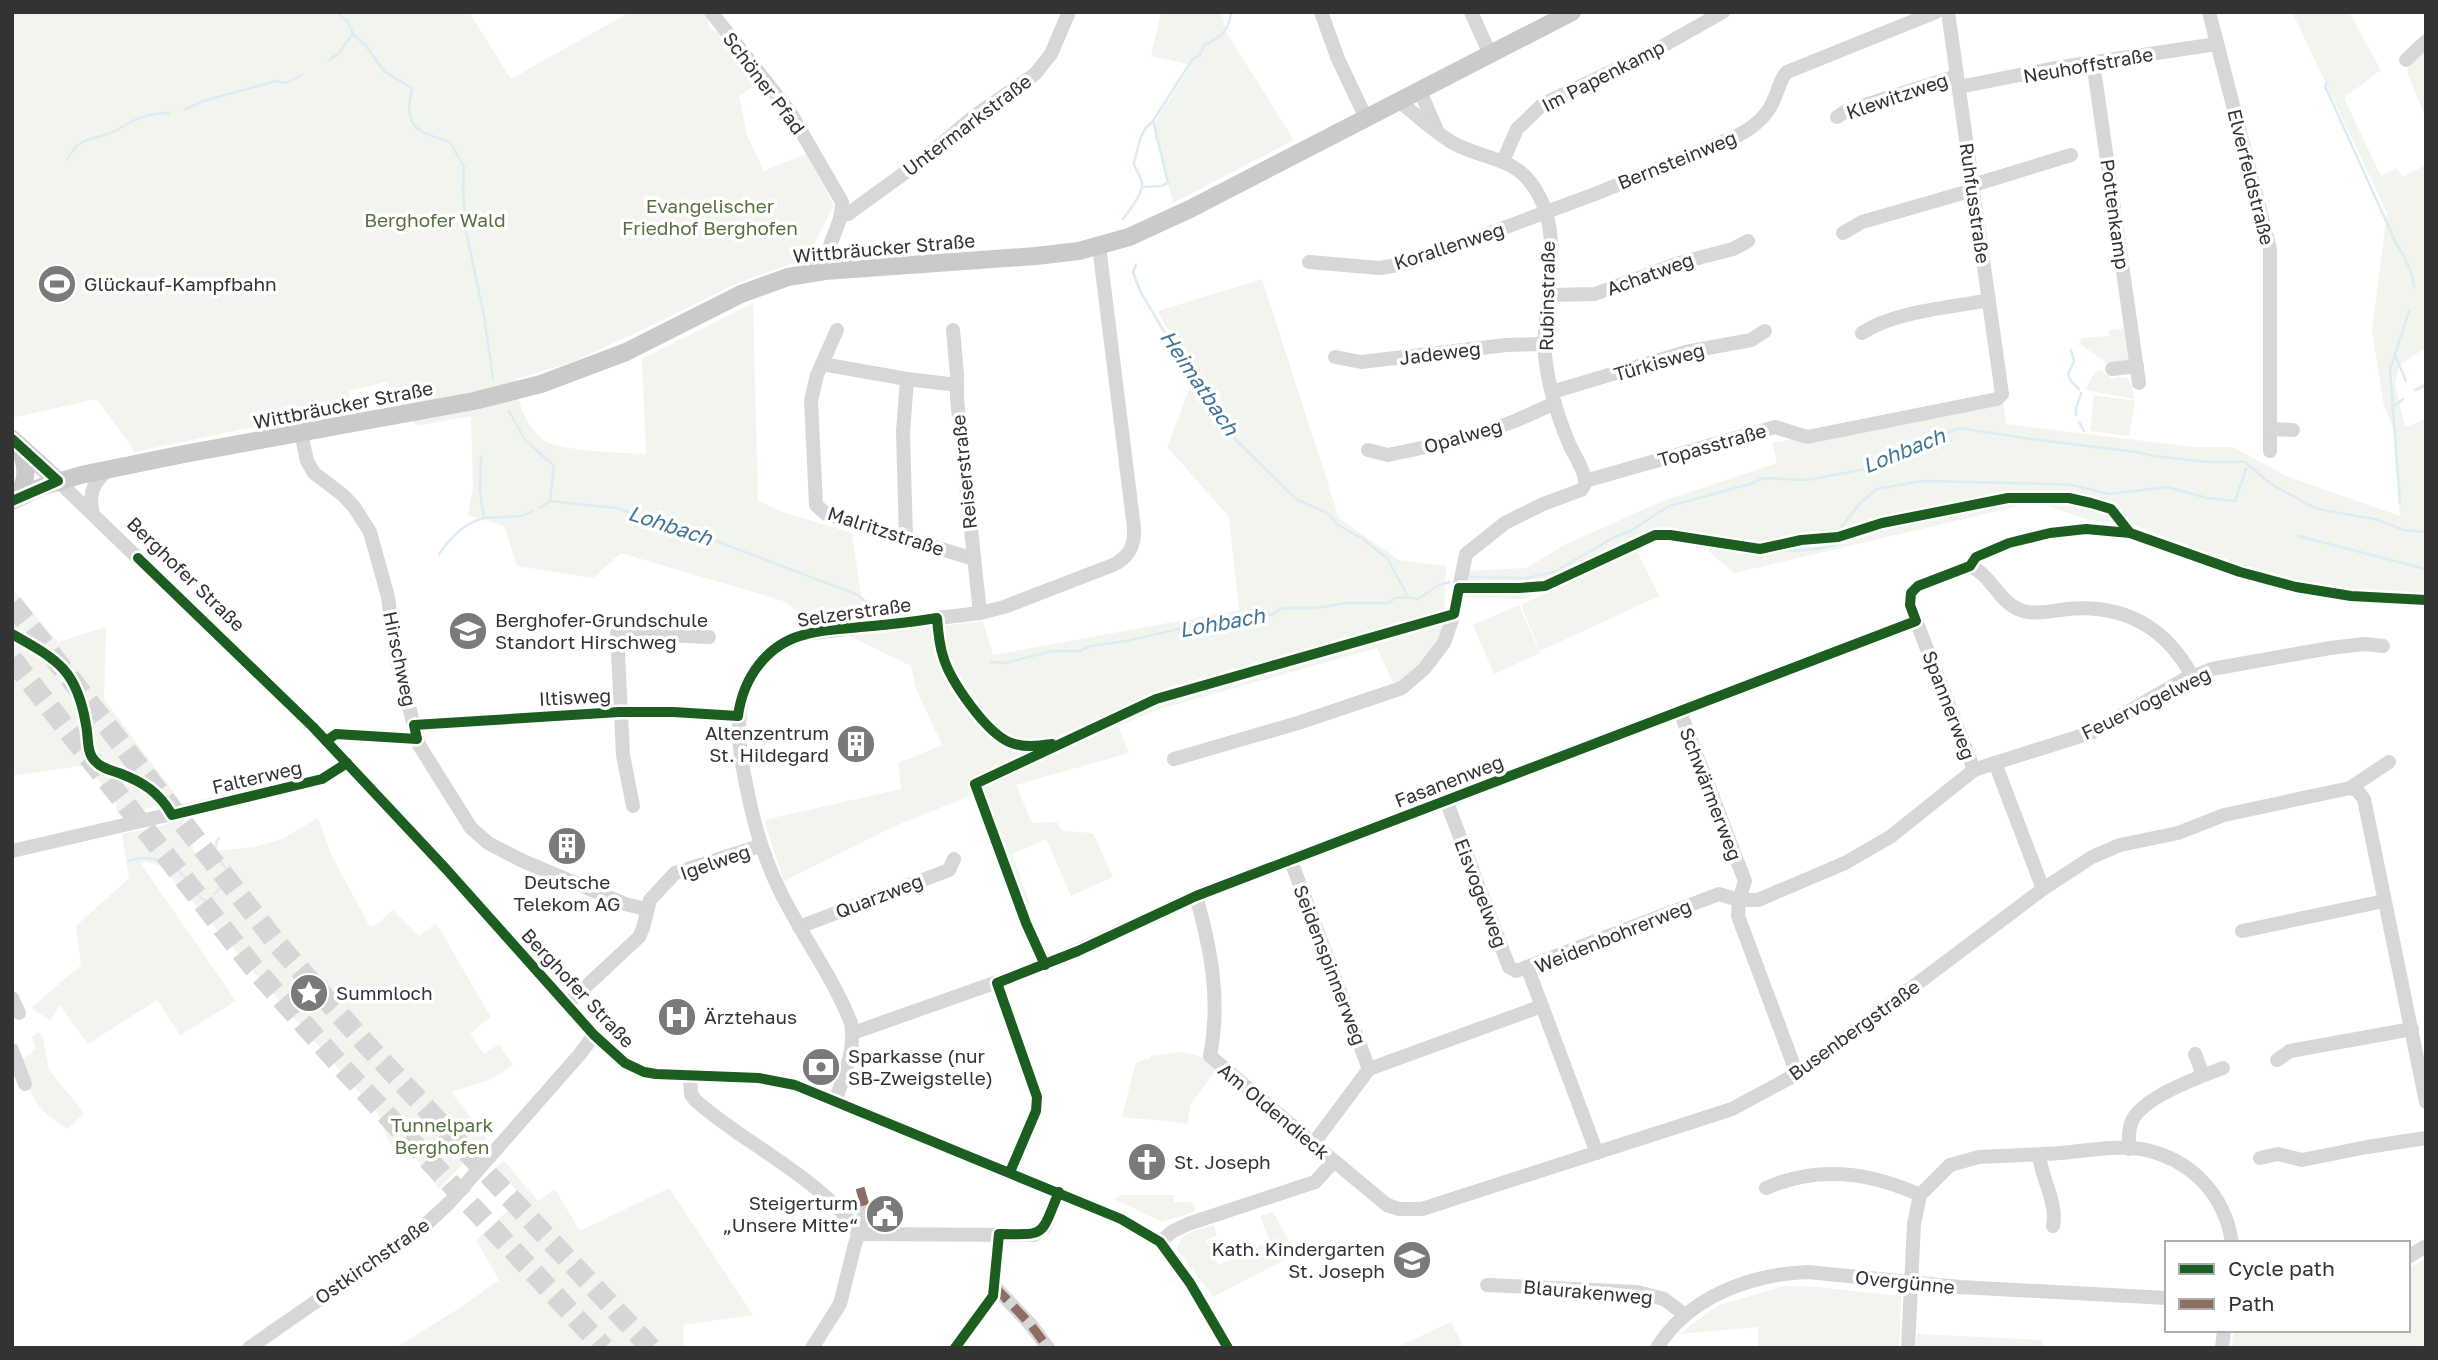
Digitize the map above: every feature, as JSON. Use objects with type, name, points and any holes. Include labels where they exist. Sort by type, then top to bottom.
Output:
[{"type":"main road","name":"Wittbräucker Straße","points":[[14,500],[58,481],[474,401],[541,384],[626,352],[741,294],[788,277],[825,271],[1036,256],[1099,246],[1154,226],[1572,12]]},
{"type":"main road","name":"Berghofer Straße","points":[[15,441],[58,481]]},
{"type":"main road","points":[[14,500],[26,478],[26,465],[15,441]]},
{"type":"street","name":"Schöner Pfad","points":[[711,12],[790,112],[842,202],[841,216]]},
{"type":"street","name":"Untermarkstraße","points":[[841,216],[848,214],[921,161],[973,117],[1035,74],[1051,54],[1069,12]]},
{"type":"street","points":[[1321,12],[1338,59],[1366,118]]},
{"type":"street","points":[[1471,12],[1490,54]]},
{"type":"street","name":"Im Papenkamp","points":[[1503,160],[1517,129],[1543,104],[1642,57],[1723,12]]},
{"type":"street","name":"Bernsteinweg","points":[[1545,213],[1737,136],[1754,126],[1767,113],[1783,75],[1787,72],[1936,12]]},
{"type":"street","name":"Ruhfusstraße","points":[[1948,12],[2002,394]]},
{"type":"street","name":"Elverfeldstraße","points":[[2209,12],[2270,249],[2270,451]]},
{"type":"street","points":[[2406,60],[2426,41]]},
{"type":"street","name":"Neuhoffstraße","points":[[1958,82],[2217,44]]},
{"type":"street","name":"Pottenkamp","points":[[2093,62],[2139,383]]},
{"type":"street","name":"Klewitzweg","points":[[1837,117],[1846,111],[1958,82]]},
{"type":"street","points":[[1420,91],[1438,133]]},
{"type":"street","name":"Rubinstraße","points":[[1400,102],[1438,133],[1461,147],[1503,160],[1521,172],[1534,187],[1545,213],[1551,255],[1546,362],[1553,398],[1585,481]]},
{"type":"street","points":[[1843,233],[1862,222],[2071,155]]},
{"type":"street","name":"Korallenweg","points":[[1309,261],[1368,268],[1399,265],[1545,213]]},
{"type":"street","points":[[825,271],[828,248],[841,216]]},
{"type":"street","name":"Achatweg","points":[[1550,295],[1595,294],[1671,265],[1733,249],[1748,241]]},
{"type":"street","name":"Selzerstraße","points":[[853,1033],[847,1012],[799,927],[760,846],[746,794],[738,716],[743,691],[760,662],[792,639],[818,631],[980,613],[1004,607],[1114,565],[1126,557],[1133,546],[1133,518],[1099,246]]},
{"type":"street","points":[[1862,333],[1874,325],[1906,316],[1989,300]]},
{"type":"street","name":"Malritzstraße","points":[[837,330],[814,383],[811,401],[816,505],[826,514],[974,559]]},
{"type":"street","name":"Reiserstraße","points":[[953,330],[957,399],[980,613]]},
{"type":"street","name":"Türkisweg","points":[[1553,398],[1686,352],[1751,340],[1765,331]]},
{"type":"street","name":"Jadeweg","points":[[1335,357],[1361,362],[1506,345],[1545,344]]},
{"type":"street","points":[[822,364],[957,385]]},
{"type":"street","points":[[2112,369],[2137,366]]},
{"type":"street","points":[[906,538],[903,423],[907,379]]},
{"type":"street","name":"Topasstraße","points":[[1585,481],[1775,427],[1807,437],[1997,399],[2002,394]]},
{"type":"street","name":"Opalweg","points":[[1368,450],[1388,455],[1464,439],[1515,421],[1553,398]]},
{"type":"street","points":[[2270,429],[2293,430]]},
{"type":"street","name":"Hirschweg","points":[[302,433],[307,461],[314,472],[348,501],[361,515],[370,532],[388,597],[396,657],[416,732],[471,828],[488,843],[523,861],[625,904],[646,909]]},
{"type":"street","points":[[94,515],[91,492],[99,478],[109,470]]},
{"type":"street","name":"Berghofer Straße","points":[[58,481],[326,741],[446,869],[566,1005],[625,1063],[656,1074],[784,1081],[1121,1219],[1160,1242],[1190,1283],[1228,1348]]},
{"type":"street","points":[[1174,759],[1298,723],[1402,688],[1424,669],[1444,643],[1456,606],[1466,554],[1505,523],[1543,504],[1581,490],[1585,481]]},
{"type":"street","name":"Spannerweg","points":[[2043,889],[1995,763],[1974,770],[1910,605],[1911,593],[1918,586],[1970,566],[1981,570],[2019,610],[2032,613],[2091,607],[2135,619],[2158,633],[2172,647],[2192,676]]},
{"type":"street","name":"Fasanenweg","points":[[853,1033],[997,983],[1060,958],[1196,896],[1916,621]]},
{"type":"street","points":[[619,712],[617,633],[709,637]]},
{"type":"street","name":"Feuervogelweg","points":[[1995,763],[2093,732],[2192,676],[2211,669],[2277,656],[2365,644],[2383,646]]},
{"type":"street","name":"Iltisweg","points":[[619,712],[623,755],[633,806]]},
{"type":"street","name":"Iltisweg","points":[[326,741],[336,734],[416,732],[619,712],[738,716]]},
{"type":"street","name":"Schwärmerweg","points":[[1680,712],[1745,881],[1738,900],[1738,916],[1797,1074]]},
{"type":"street","name":"Busenbergstraße","points":[[1334,1161],[1387,1205],[1410,1211],[1437,1205],[1732,1109],[1797,1074],[2043,889],[2092,857],[2120,845],[2178,833],[2224,816],[2350,788],[2389,762]]},
{"type":"street","name":"Falterweg","points":[[12,851],[322,779],[347,763]]},
{"type":"street","name":"Weidenbohrerweg","points":[[1369,1069],[1542,1006],[1527,968],[1719,894],[1738,900],[1758,900],[1865,853],[1915,818],[1974,770]]},
{"type":"street","points":[[2350,788],[2357,790],[2364,799],[2426,1102]]},
{"type":"street","name":"Eisvogelweg","points":[[1446,800],[1509,967],[1516,971],[1527,968]]},
{"type":"street","name":"Igelweg","points":[[566,1005],[631,946],[643,928],[650,900],[675,873],[760,846]]},
{"type":"street","name":"Quarzweg","points":[[799,927],[949,870],[954,859]]},
{"type":"street","name":"Seidenspinnerweg","points":[[1291,861],[1369,1069]]},
{"type":"street","name":"Am Oldendieck","points":[[1196,896],[1215,976],[1215,1018],[1210,1056],[1334,1161]]},
{"type":"street","points":[[2242,931],[2384,901]]},
{"type":"street","points":[[997,983],[1037,1097],[1036,1111],[1010,1172]]},
{"type":"street","points":[[12,998],[19,1013]]},
{"type":"street","points":[[1542,1006],[1597,1153]]},
{"type":"street","points":[[2277,1060],[2290,1051],[2413,1029]]},
{"type":"street","points":[[835,1101],[849,1062],[853,1033]]},
{"type":"street","name":"Ostkirchstraße","points":[[249,1348],[431,1220],[594,1035]]},
{"type":"street","points":[[12,1050],[25,1084]]},
{"type":"street","points":[[2195,1054],[2203,1075]]},
{"type":"street","points":[[2129,1149],[2132,1119],[2140,1111],[2170,1089],[2223,1068]]},
{"type":"street","points":[[1313,1144],[1369,1069]]},
{"type":"street","points":[[690,1076],[691,1094],[698,1104],[812,1187],[850,1221],[859,1234]]},
{"type":"street","points":[[2260,1158],[2278,1154],[2302,1160],[2367,1146],[2426,1138]]},
{"type":"street","points":[[1908,1348],[1914,1224],[1920,1195],[1943,1170],[1959,1162],[1979,1157],[2129,1149],[2165,1156],[2207,1183],[2227,1218],[2232,1241]]},
{"type":"street","points":[[2039,1154],[2040,1167],[2055,1216],[2053,1226]]},
{"type":"street","points":[[1160,1242],[1173,1231],[1188,1224],[1315,1182],[1334,1161]]},
{"type":"street","points":[[1766,1188],[1805,1175],[1849,1174],[1883,1180],[1920,1195]]},
{"type":"street","points":[[859,1234],[1034,1234],[1045,1227],[1059,1192]]},
{"type":"street","points":[[812,1348],[840,1304],[866,1209]]},
{"type":"street","points":[[955,1348],[989,1303],[995,1287],[999,1234]]},
{"type":"street","points":[[2410,1256],[2426,1247]]},
{"type":"street","name":"Overgünne","points":[[1660,1343],[1685,1314],[1722,1292],[1784,1273],[1808,1272],[2021,1292],[2165,1298]]},
{"type":"street","name":"Blaurakenweg","points":[[1487,1285],[1637,1292],[1664,1298],[1685,1314]]},
{"type":"street","points":[[995,1287],[1031,1325],[1048,1348]]},
{"type":"green space","name":"Berghofer Wald","points":[[12,12],[469,12],[511,79],[630,12],[703,12],[710,29],[719,32],[760,82],[739,96],[747,135],[764,171],[806,154],[834,205],[807,258],[735,284],[572,362],[516,379],[520,405],[527,421],[545,441],[593,451],[646,454],[642,359],[753,303],[758,501],[785,513],[852,533],[865,623],[825,629],[783,601],[621,553],[593,578],[517,566],[504,526],[468,515],[473,488],[471,416],[416,426],[386,382],[349,391],[348,415],[244,429],[135,452],[97,399],[12,418]]},
{"type":"green space","points":[[1161,12],[1222,12],[1226,32],[1294,140],[1173,203],[1153,126],[1191,65],[1151,56]]},
{"type":"green space","points":[[2292,12],[2349,12],[2381,70],[2344,98],[2381,176],[2397,168],[2402,177],[2426,165],[2426,347],[2399,366],[2395,384],[2405,427],[2426,419],[2426,600],[2359,602],[2287,584],[2240,572],[2220,557],[2130,524],[2089,520],[2036,502],[1734,573],[1699,543],[1659,532],[1524,599],[1463,597],[1466,571],[1526,568],[1564,545],[1660,502],[1777,463],[1772,443],[2003,400],[2006,424],[2193,447],[2233,447],[2286,476],[2400,516],[2396,444],[2384,407],[2372,331],[2387,213]]},
{"type":"green space","points":[[2426,46],[2426,118],[2407,73],[2410,60]]},
{"type":"green space","points":[[1262,279],[1339,518],[1399,560],[1446,566],[1444,629],[1425,662],[1395,687],[1377,648],[1159,709],[1118,726],[1129,753],[1016,785],[1032,823],[1057,822],[1062,831],[1093,833],[1113,877],[1071,896],[1046,839],[1012,854],[1030,904],[1018,909],[975,794],[895,826],[784,881],[764,820],[901,789],[898,763],[942,745],[916,689],[911,666],[839,631],[942,626],[983,621],[993,655],[1239,610],[1229,517],[1167,447],[1194,377],[1158,311]]},
{"type":"green space","points":[[2128,328],[2129,360],[2107,364],[2079,343],[2082,338],[2109,336],[2109,330]]},
{"type":"green space","points":[[2101,370],[2112,379],[2127,378],[2132,386],[2134,399],[2085,390],[2095,372]]},
{"type":"green space","points":[[2094,395],[2135,401],[2129,436],[2090,431]]},
{"type":"green space","points":[[1636,549],[1659,596],[1540,651],[1521,605]]},
{"type":"green space","points":[[12,588],[58,642],[106,627],[104,699],[178,798],[118,815],[114,800],[86,765],[12,776]]},
{"type":"green space","points":[[1519,605],[1540,653],[1494,674],[1473,625]]},
{"type":"green space","name":"Tunnelpark Berghofen","points":[[318,818],[332,856],[370,927],[393,910],[419,936],[436,923],[491,1017],[470,1034],[484,1054],[499,1044],[513,1065],[490,1080],[451,1092],[487,1139],[439,1189],[401,1139],[390,1144],[378,1114],[162,867],[145,861],[141,864],[236,1001],[180,1035],[157,1000],[88,1044],[59,1004],[51,1021],[31,1008],[81,965],[76,926],[129,878],[122,834],[182,819],[195,853],[254,847],[282,839]]},
{"type":"green space","points":[[38,1032],[43,1038],[49,1070],[84,1113],[68,1129],[41,1109],[27,1083],[22,1060],[36,1049],[32,1037]]},
{"type":"green space","points":[[1180,1052],[1203,1057],[1216,1070],[1191,1103],[1187,1124],[1122,1117],[1135,1065],[1151,1056]]},
{"type":"green space","points":[[504,1161],[538,1201],[555,1189],[580,1231],[669,1188],[753,1315],[683,1325],[684,1348],[395,1348],[499,1280],[476,1240],[522,1197],[496,1166]]},
{"type":"green space","points":[[1122,1195],[1174,1195],[1174,1202],[1190,1202],[1196,1207],[1193,1212],[1162,1222],[1114,1199]]},
{"type":"green space","points":[[1273,1212],[1296,1254],[1213,1297],[1177,1249],[1182,1238],[1191,1232],[1214,1225],[1217,1236],[1205,1240],[1218,1265],[1270,1242],[1260,1216]]},
{"type":"green space","points":[[2426,1258],[2426,1334],[2423,1348],[2231,1348],[2234,1332],[2410,1332],[2410,1268]]},
{"type":"green space","points":[[1784,1286],[1901,1296],[1899,1348],[1758,1348],[1758,1327],[1679,1334],[1719,1305]]},
{"type":"green space","points":[[1451,1322],[1464,1348],[1395,1348]]},
{"type":"green space","points":[[1917,1334],[2042,1340],[2043,1348],[1916,1348]]},
{"type":"waterway","name":"Lohbach","points":[[336,12],[348,22],[353,34],[366,46],[385,72],[412,88],[409,112],[415,126],[428,135],[450,142],[464,167],[466,231],[484,316],[493,378]]},
{"type":"waterway","name":"Heimatbach","points":[[1123,219],[1142,188],[1134,163],[1145,129],[1153,121],[1192,60],[1200,55],[1205,44],[1223,32],[1229,23],[1231,12]]},
{"type":"waterway","points":[[329,60],[339,53],[352,35]]},
{"type":"waterway","points":[[184,110],[203,101],[276,81],[286,83],[302,75]]},
{"type":"waterway","points":[[2327,82],[2325,86],[2408,264],[2414,287]]},
{"type":"waterway","points":[[67,160],[77,145],[89,139],[110,133],[142,117],[169,113]]},
{"type":"waterway","points":[[1142,187],[1168,183],[1153,121]]},
{"type":"waterway","name":"Heimatbach","points":[[1136,265],[1133,272],[1140,291],[1214,413],[1236,440],[1296,499],[1327,513],[1338,525],[1363,539],[1387,558],[1408,597]]},
{"type":"waterway","points":[[2400,504],[2390,370],[2409,311]]},
{"type":"waterway","points":[[2071,350],[2074,361],[2068,374],[2079,389]]},
{"type":"waterway","points":[[2395,355],[2406,381]]},
{"type":"waterway","points":[[2415,390],[2426,385]]},
{"type":"waterway","points":[[2076,415],[2081,393]]},
{"type":"waterway","points":[[2392,408],[2403,399]]},
{"type":"waterway","name":"Lohbach","points":[[509,411],[525,440],[554,466],[550,501],[617,508],[638,516],[653,517],[858,595],[878,617]]},
{"type":"waterway","points":[[2079,422],[2084,431]]},
{"type":"waterway","name":"Lohbach","points":[[1470,577],[1527,578],[1554,572],[1632,530],[1669,506],[1764,478],[1807,480],[1871,468],[1912,447],[1959,428],[2155,456],[2207,462],[2245,462],[2271,484],[2317,509],[2375,519],[2404,530],[2426,532]]},
{"type":"waterway","points":[[481,456],[480,493],[484,518],[522,516],[532,511]]},
{"type":"waterway","points":[[1840,532],[1861,502],[1877,489],[1922,481],[2072,485],[2109,494],[2168,487],[2207,498],[2235,501],[2246,469]]},
{"type":"waterway","points":[[540,508],[550,501]]},
{"type":"waterway","points":[[439,554],[458,531],[484,518]]},
{"type":"waterway","points":[[2298,536],[2426,569]]},
{"type":"waterway","points":[[1777,551],[1809,550],[1840,543],[1841,539]]},
{"type":"waterway","name":"Lohbach","points":[[991,662],[1005,663],[1052,651],[1080,651],[1090,646],[1179,629],[1262,614],[1273,615],[1280,609],[1316,608],[1347,603],[1388,603],[1396,598],[1408,597],[1418,599],[1437,586],[1449,582]]},
{"type":"waterway","points":[[214,894],[227,882],[230,874],[216,852],[219,838]]},
{"type":"waterway","points":[[128,861],[149,858],[174,867],[206,901]]},
{"type":"tunnel","points":[[12,604],[279,946],[365,1043],[651,1348]]},
{"type":"tunnel","points":[[12,659],[253,967],[340,1065],[604,1348]]},
{"type":"marked path","points":[[860,1188],[866,1209]]},
{"type":"marked path","points":[[995,1287],[1031,1325],[1048,1348]]},
{"type":"cycle path","points":[[12,439],[58,481],[12,501]]},
{"type":"cycle path","points":[[1045,965],[1026,923],[975,784],[1156,699],[1454,614],[1459,588],[1545,586],[1655,535],[1760,549],[1801,540],[1838,537],[1882,523],[2008,498],[2069,498],[2091,503],[2111,509],[2130,533]]},
{"type":"cycle path","points":[[1010,1172],[1036,1111],[1037,1097],[997,983],[1078,951],[1196,896],[1916,621],[1910,605],[1911,593],[1918,586],[1970,566],[1976,557],[2009,543],[2050,533],[2086,529],[2130,533],[2240,572],[2296,587],[2351,596],[2426,600]]},
{"type":"cycle path","points":[[138,558],[313,727],[446,869],[594,1035],[625,1063],[644,1072],[656,1074],[759,1078],[795,1085],[1121,1219],[1160,1242],[1190,1283],[1228,1348]]},
{"type":"cycle path","points":[[326,741],[336,734],[417,739],[414,725],[619,712],[738,716],[751,676],[759,664],[780,645],[813,632],[937,618],[941,647],[953,679],[990,728],[1014,744],[1052,744]]},
{"type":"cycle path","points":[[12,634],[42,651],[71,679],[82,706],[89,749],[95,761],[150,789],[172,815],[322,779],[347,763]]},
{"type":"cycle path","points":[[955,1348],[993,1296],[999,1234],[1026,1234],[1040,1230],[1045,1225],[1059,1192]]},
{"type":"place","name":"Glückauf-Kampfbahn","points":[[57,284]]},
{"type":"place","name":"Berghofer-Grundschule Standort Hirschweg","points":[[468,631]]},
{"type":"place","name":"Altenzentrum St. Hildegard","points":[[856,744]]},
{"type":"place","name":"Deutsche Telekom AG","points":[[567,846]]},
{"type":"place","name":"Summloch","points":[[309,993]]},
{"type":"place","name":"Ärztehaus","points":[[677,1017]]},
{"type":"place","name":"Sparkasse (nur SB-Zweigstelle)","points":[[821,1067]]},
{"type":"place","name":"St. Joseph","points":[[1147,1162]]},
{"type":"place","name":"Steigerturm „Unsere Mitte“","points":[[885,1214]]},
{"type":"place","name":"Kath. Kindergarten St. Joseph","points":[[1412,1260]]},
{"type":"park label","name":"Evangelischer Friedhof Berghofen","points":[[710,217]]}]
